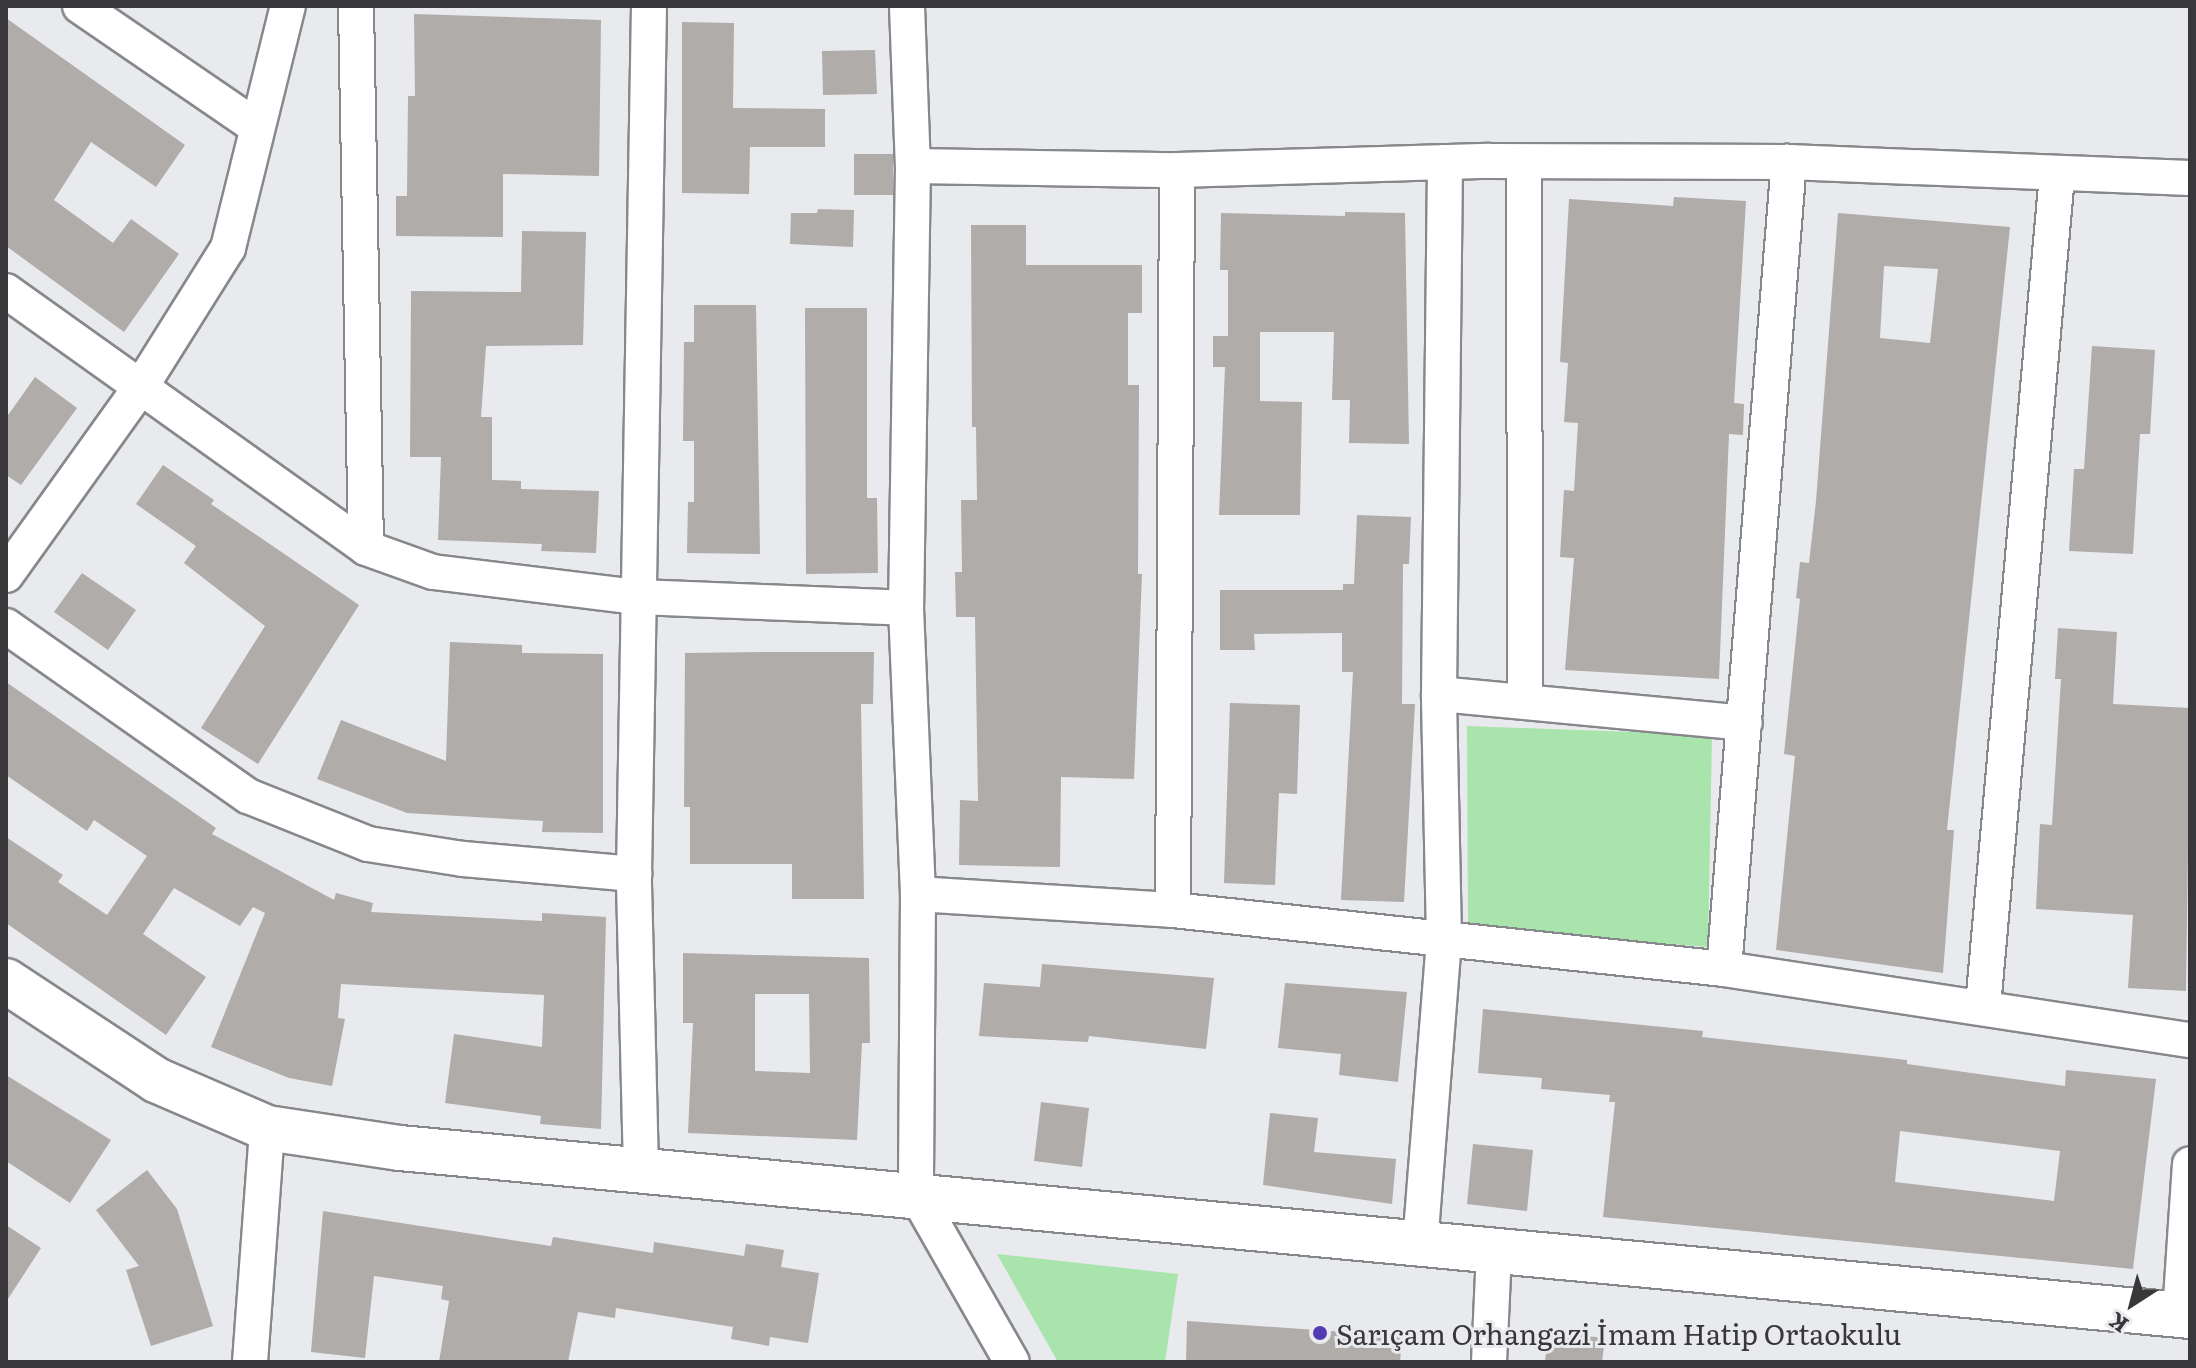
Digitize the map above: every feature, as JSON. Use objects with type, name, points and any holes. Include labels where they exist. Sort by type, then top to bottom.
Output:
[{"type":"main road","points":[[6,981],[156,1080],[267,1128],[400,1148],[2185,1315]]},
{"type":"street","points":[[80,6],[255,126]]},
{"type":"street","points":[[6,575],[142,385],[228,248],[255,126],[288,6]]},
{"type":"street","points":[[356,6],[366,548]]},
{"type":"street","points":[[641,1170],[634,874],[649,6]]},
{"type":"street","points":[[907,6],[913,166],[906,608],[918,894],[916,1194],[1012,1362]]},
{"type":"street","points":[[913,166],[1177,170],[1445,162],[1789,162],[2190,178]]},
{"type":"street","points":[[1420,1245],[1444,938],[1439,694],[1445,162]]},
{"type":"street","points":[[1724,969],[1789,162]]},
{"type":"street","points":[[1524,164],[1525,701]]},
{"type":"street","points":[[1173,910],[1177,170]]},
{"type":"street","points":[[1983,1006],[2057,175]]},
{"type":"street","points":[[6,291],[142,385],[366,548],[433,572],[637,597],[906,608]]},
{"type":"street","points":[[6,626],[248,796],[368,844],[463,859],[634,874]]},
{"type":"street","points":[[1439,694],[1745,723]]},
{"type":"street","points":[[918,894],[1173,910],[1724,969],[1983,1006],[2190,1040]]},
{"type":"street","points":[[250,1362],[267,1128]]},
{"type":"street","points":[[2185,1315],[2190,1164]]},
{"type":"street","points":[[1489,1362],[1494,1252]]},
{"type":"green space","points":[[1467,726],[1712,735],[1708,947],[1468,928]]},
{"type":"green space","points":[[997,1254],[1178,1274],[1165,1362],[1058,1362]]},
{"type":"building","points":[[414,14],[601,20],[599,176],[503,174],[503,237],[396,236],[396,196],[407,196],[408,96],[415,96]]},
{"type":"building","points":[[6,18],[185,145],[156,187],[91,142],[54,200],[113,243],[131,219],[179,254],[124,332],[6,246]]},
{"type":"building","points":[[682,22],[734,23],[733,108],[825,109],[825,147],[750,147],[749,194],[682,193]]},
{"type":"building","points":[[875,50],[877,94],[823,95],[822,51]]},
{"type":"building","points":[[854,154],[893,154],[893,195],[854,195]]},
{"type":"building","points":[[1674,197],[1746,201],[1734,403],[1744,404],[1743,435],[1729,434],[1719,679],[1565,670],[1574,558],[1560,557],[1564,490],[1574,491],[1578,423],[1564,422],[1568,363],[1560,362],[1569,199],[1673,206]]},
{"type":"building","points":[[818,209],[854,210],[853,247],[790,244],[791,213],[817,213]]},
{"type":"building","points":[[1345,212],[1405,213],[1409,444],[1349,443],[1350,400],[1332,400],[1334,332],[1260,332],[1260,401],[1302,402],[1300,515],[1219,515],[1225,367],[1213,367],[1213,336],[1228,336],[1228,270],[1220,270],[1221,213],[1345,216]]},
{"type":"building","points":[[1838,213],[2010,227],[1947,830],[1954,830],[1943,973],[1776,950],[1795,756],[1784,754],[1800,599],[1796,598],[1800,562],[1809,563]],"holes":[[[1884,266],[1938,269],[1930,343],[1880,338]]]},
{"type":"building","points":[[971,225],[1026,225],[1026,265],[1142,265],[1142,313],[1128,313],[1128,385],[1139,385],[1138,574],[1142,574],[1134,779],[1061,777],[1060,867],[959,865],[960,800],[978,801],[975,617],[956,617],[955,572],[962,572],[961,500],[977,500],[976,427],[972,427]]},
{"type":"building","points":[[522,231],[586,232],[583,345],[486,346],[481,417],[492,417],[492,480],[521,481],[521,489],[599,491],[596,553],[541,551],[542,544],[438,540],[441,457],[410,457],[411,291],[521,292]]},
{"type":"building","points":[[694,305],[756,305],[760,554],[687,553],[688,502],[694,502],[694,441],[683,441],[684,342],[694,342]]},
{"type":"building","points":[[805,308],[867,308],[867,498],[877,498],[878,573],[806,574]]},
{"type":"building","points":[[2092,346],[2155,350],[2150,434],[2140,434],[2133,554],[2069,551],[2074,469],[2084,469]]},
{"type":"building","points":[[35,377],[77,408],[21,485],[6,475],[6,418]]},
{"type":"building","points":[[163,465],[214,500],[211,504],[359,605],[258,764],[201,728],[265,626],[184,563],[196,546],[136,504]]},
{"type":"building","points":[[1357,515],[1411,517],[1409,564],[1403,564],[1402,704],[1415,704],[1404,902],[1341,900],[1353,672],[1342,672],[1342,633],[1254,634],[1255,650],[1220,650],[1220,590],[1343,590],[1343,584],[1354,584]]},
{"type":"building","points":[[82,573],[136,610],[108,650],[54,612]]},
{"type":"building","points":[[2058,628],[2117,632],[2113,704],[2190,708],[2186,991],[2128,988],[2133,915],[2036,909],[2040,824],[2052,825],[2061,679],[2055,679]]},
{"type":"building","points":[[450,642],[522,645],[522,653],[603,654],[603,833],[542,832],[543,821],[407,813],[317,779],[341,720],[446,761]]},
{"type":"building","points":[[874,652],[873,704],[861,704],[864,899],[792,899],[792,864],[690,864],[690,807],[684,807],[685,653]]},
{"type":"building","points":[[6,682],[216,828],[212,834],[334,900],[336,893],[373,903],[371,912],[542,921],[542,913],[606,917],[601,1129],[540,1124],[541,1116],[445,1103],[454,1034],[542,1047],[544,995],[341,984],[338,1018],[345,1019],[332,1086],[289,1078],[211,1047],[265,913],[253,907],[240,926],[174,888],[143,934],[206,977],[166,1035],[6,923],[6,837],[63,875],[58,882],[107,915],[147,856],[94,820],[87,831],[6,775]]},
{"type":"building","points":[[1230,703],[1300,705],[1297,794],[1279,793],[1275,885],[1224,883]]},
{"type":"building","points":[[683,953],[869,958],[870,1043],[862,1043],[857,1140],[688,1133],[693,1023],[683,1023]],"holes":[[[755,994],[809,994],[810,1073],[755,1071]]]},
{"type":"building","points":[[1042,964],[1214,978],[1206,1049],[1089,1036],[1088,1042],[979,1036],[984,983],[1040,987]]},
{"type":"building","points":[[1285,983],[1407,992],[1398,1082],[1339,1075],[1341,1054],[1278,1048]]},
{"type":"building","points":[[1483,1009],[1703,1031],[1702,1037],[1907,1060],[1907,1064],[2065,1086],[2066,1070],[2156,1079],[2133,1269],[1603,1217],[1615,1102],[1609,1102],[1610,1095],[1541,1089],[1542,1078],[1478,1073]],"holes":[[[1900,1131],[2060,1151],[2054,1201],[1895,1182]]]},
{"type":"building","points":[[6,1075],[111,1140],[70,1203],[6,1161]]},
{"type":"building","points":[[1041,1102],[1089,1108],[1082,1167],[1034,1161]]},
{"type":"building","points":[[1270,1113],[1318,1118],[1314,1152],[1396,1159],[1392,1204],[1263,1185]]},
{"type":"building","points":[[1473,1144],[1533,1150],[1527,1211],[1467,1204]]},
{"type":"building","points":[[147,1170],[177,1209],[213,1326],[151,1346],[126,1270],[139,1266],[96,1210]]},
{"type":"building","points":[[323,1211],[551,1246],[553,1237],[653,1253],[654,1242],[744,1256],[746,1244],[784,1250],[781,1267],[819,1273],[808,1343],[770,1337],[769,1346],[731,1339],[733,1327],[616,1308],[615,1318],[578,1312],[568,1362],[439,1362],[449,1301],[441,1299],[443,1286],[374,1276],[365,1358],[311,1352]]},
{"type":"building","points":[[6,1225],[41,1248],[6,1302]]},
{"type":"building","points":[[1187,1321],[1402,1336],[1400,1362],[1186,1362]]},
{"type":"building","points":[[1548,1332],[1605,1338],[1602,1362],[1545,1362]]},
{"type":"place","name":"Sarıçam Orhangazi İmam Hatip Ortaokulu","points":[[1320,1333]]}]
